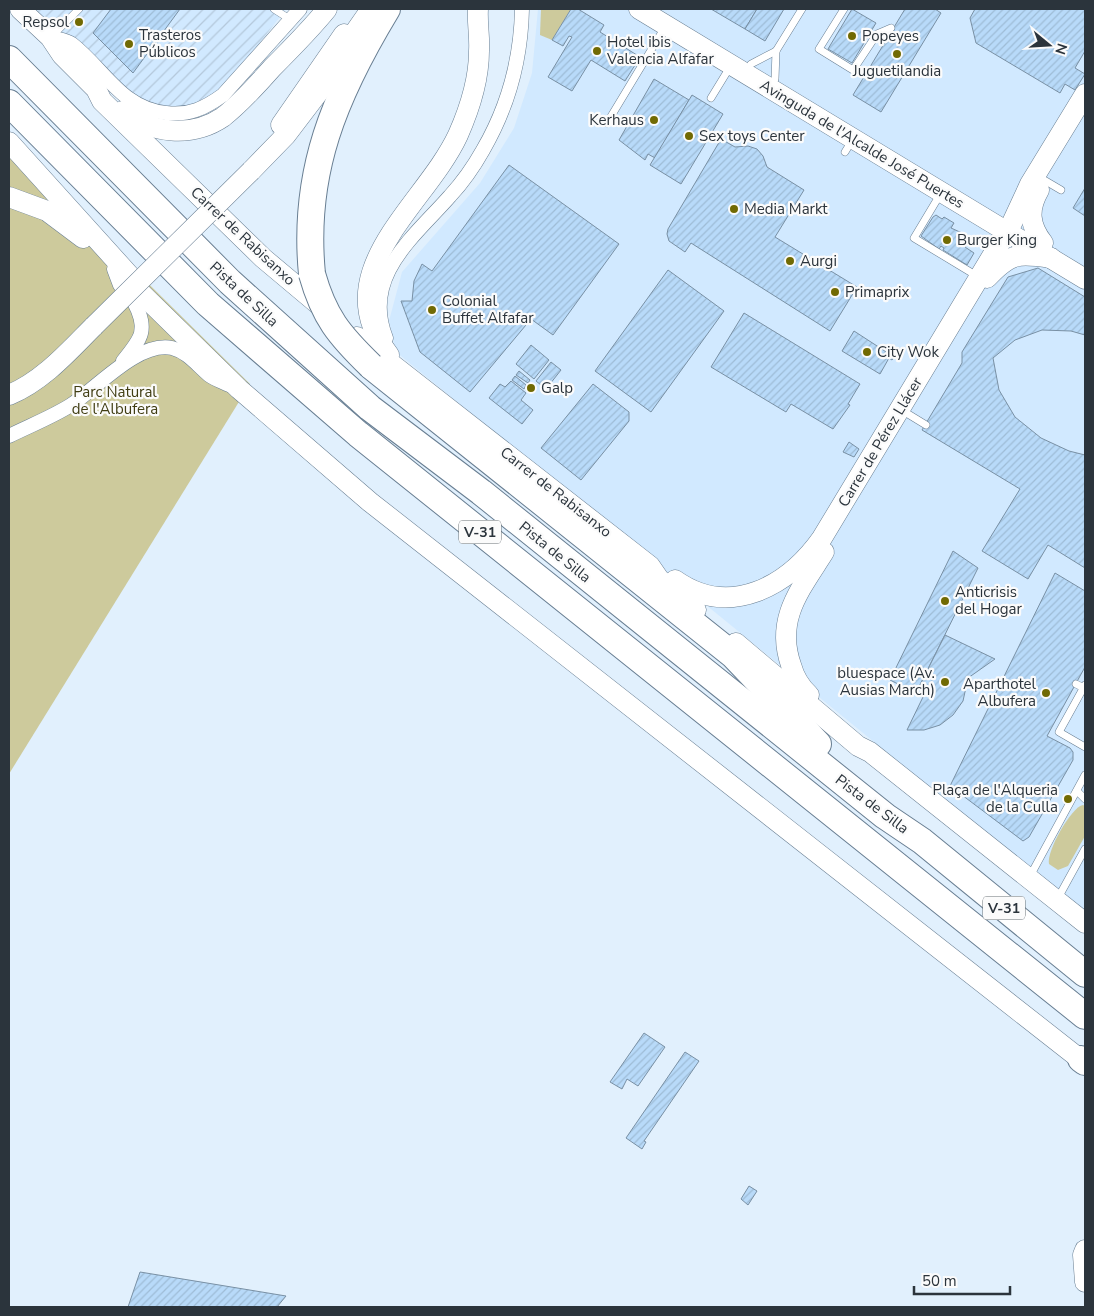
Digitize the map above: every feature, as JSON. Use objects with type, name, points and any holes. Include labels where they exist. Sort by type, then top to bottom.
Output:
[{"type":"highway","points":[[386,9],[366,43],[340,96],[328,127],[316,168],[311,204],[308,238],[312,274],[319,300],[341,337],[371,366],[733,656],[820,746],[894,806],[922,841]]},
{"type":"highway","name":"Pista de Silla","points":[[9,59],[230,282],[370,408],[489,499],[885,816],[922,841],[1085,974]]},
{"type":"highway","name":"Pista de Silla","points":[[9,103],[208,304],[358,434],[1085,1016]]},
{"type":"street","name":"Carrer de Rabisanxo","points":[[20,9],[50,37],[62,55],[96,89],[102,101],[263,258],[376,353],[397,367],[650,566],[659,579],[858,746],[870,752],[1085,923]]},
{"type":"street","points":[[96,89],[106,95],[131,118],[165,131],[180,131],[207,126],[236,106],[327,9]]},
{"type":"street","points":[[275,137],[285,116],[360,9]]},
{"type":"street","points":[[251,171],[327,71],[371,9]]},
{"type":"street","points":[[9,395],[36,380],[59,361],[286,135],[323,90],[379,9]]},
{"type":"street","points":[[397,367],[372,331],[367,296],[370,277],[384,244],[439,166],[457,137],[465,118],[477,76],[479,50],[478,9]]},
{"type":"street","points":[[397,367],[384,334],[381,319],[380,307],[386,278],[397,254],[462,182],[492,134],[515,71],[522,9]]},
{"type":"street","name":"Avinguda de l'Alcalde José Puertes","points":[[640,9],[664,17],[751,64],[1009,227],[1047,250],[1085,268]]},
{"type":"street","name":"Carrer de Rabisanxo","points":[[50,37],[71,43],[124,96],[138,106],[155,112],[174,114],[193,112],[208,106],[223,95],[297,12]]},
{"type":"street","name":"Avinguda de l'Alcalde José Puertes","points":[[664,17],[849,145],[1009,227]]},
{"type":"street","name":"Carrer de Pérez Llácer","points":[[650,566],[701,594],[720,597],[746,594],[769,588],[786,577],[808,558],[822,538],[1009,227],[1030,184],[1085,94]]},
{"type":"street","points":[[1047,250],[1033,225],[1031,209],[1033,201],[1053,185],[1085,113]]},
{"type":"street","points":[[9,142],[122,278],[69,226],[47,211],[9,197]]},
{"type":"street","name":"Avinguda de l'Alcalde José Puertes","points":[[1047,250],[1085,279]]},
{"type":"street","name":"Carrer de Pérez Llácer","points":[[870,752],[862,740],[804,690],[794,674],[784,638],[792,604],[908,414],[985,280],[1003,261],[1047,250]]},
{"type":"street","points":[[114,371],[140,340],[143,318],[138,298]]},
{"type":"street","points":[[138,298],[239,389],[370,502],[1084,1061]]},
{"type":"street","points":[[9,436],[70,405],[114,371],[158,347],[173,348],[189,356],[210,376],[239,389]]},
{"type":"street","points":[[1084,1254],[1085,1282]]},
{"type":"lane","points":[[50,37],[78,9]]},
{"type":"lane","points":[[274,9],[297,12]]},
{"type":"lane","points":[[775,79],[776,51],[802,9]]},
{"type":"lane","points":[[844,9],[820,50],[853,70],[877,34],[891,28]]},
{"type":"lane","points":[[607,124],[664,17]]},
{"type":"lane","points":[[751,64],[776,51]]},
{"type":"lane","points":[[711,98],[731,64]]},
{"type":"lane","points":[[942,192],[914,238],[978,277]]},
{"type":"lane","points":[[908,414],[926,425]]},
{"type":"lane","points":[[1076,684],[1084,687],[1059,732],[1085,747]]},
{"type":"lane","points":[[1029,878],[1085,775]]},
{"type":"lane","points":[[1076,791],[1085,799]]},
{"type":"lane","points":[[1057,900],[1085,849]]},
{"type":"shaded area","points":[[34,9],[286,9],[237,72],[198,109],[146,111]]},
{"type":"shaded area","points":[[538,9],[1085,9],[1085,911],[939,795],[396,352],[389,321],[402,272],[480,183],[514,128],[532,73]]},
{"type":"green space","points":[[541,9],[571,9],[552,40],[540,35]]},
{"type":"green space","name":"Parc Natural de l'Albufera","points":[[9,146],[250,384],[9,774]]},
{"type":"green space","points":[[1083,805],[1085,806],[1085,836],[1068,866],[1058,870],[1049,864],[1051,850],[1066,821],[1072,813]]},
{"type":"building","name":"Trasteros Públicos","points":[[111,9],[180,9],[133,73],[93,33]]},
{"type":"building","name":"Hotel ibis Valencia Alfafar","points":[[571,9],[578,9],[604,25],[600,32],[640,57],[625,81],[591,60],[572,91],[548,77],[572,37],[569,36],[563,46],[552,40]]},
{"type":"building","points":[[711,9],[757,9],[745,29]]},
{"type":"building","points":[[757,9],[784,9],[765,41],[745,29]]},
{"type":"building","name":"Popeyes","points":[[852,9],[876,23],[852,63],[828,49]]},
{"type":"building","name":"Juguetilandia","points":[[905,9],[935,9],[941,13],[881,112],[853,95]]},
{"type":"building","points":[[975,9],[1085,9],[1085,51],[1075,68],[1085,74],[1075,90],[1065,84],[1060,93],[976,43],[970,18]]},
{"type":"building","name":"Kerhaus","points":[[654,79],[689,100],[655,158],[648,154],[645,160],[619,140]]},
{"type":"building","name":"Sex toys Center","points":[[692,95],[723,114],[681,184],[650,165]]},
{"type":"building","points":[[721,139],[735,147],[748,146],[757,149],[763,156],[767,167],[804,190],[775,237],[857,287],[830,331],[691,243],[685,252],[669,241],[668,229]]},
{"type":"building","points":[[509,165],[619,244],[553,335],[531,319],[470,392],[420,352],[401,301],[412,301],[414,281],[422,264],[432,271]]},
{"type":"building","points":[[1085,188],[1085,216],[1073,208]]},
{"type":"building","name":"Burger King","points":[[936,215],[954,223],[951,228],[971,237],[965,247],[974,253],[967,265],[943,250],[944,248],[941,246],[939,249],[921,236]]},
{"type":"building","points":[[1038,268],[1085,297],[1085,335],[1071,331],[1042,330],[1015,340],[993,358],[999,390],[1015,417],[1041,438],[1069,451],[1085,455],[1085,568],[1048,545],[1028,579],[982,551],[1020,489],[922,430],[962,363],[962,352],[1008,277]]},
{"type":"building","points":[[668,270],[724,311],[651,412],[595,371]]},
{"type":"building","points":[[744,313],[860,384],[848,404],[850,405],[833,429],[791,404],[786,412],[711,367]]},
{"type":"building","name":"City Wok","points":[[854,331],[894,357],[892,360],[889,358],[880,374],[842,351]]},
{"type":"building","points":[[531,345],[549,360],[534,379],[516,364]]},
{"type":"building","points":[[551,362],[561,370],[546,389],[536,381]]},
{"type":"building","points":[[519,371],[530,380],[528,383],[516,375]]},
{"type":"building","points":[[515,376],[526,385],[524,389],[512,380]]},
{"type":"building","points":[[511,381],[526,393],[521,400],[533,410],[522,424],[489,398],[500,384],[505,387]]},
{"type":"building","points":[[593,384],[629,412],[629,421],[581,480],[541,448]]},
{"type":"building","points":[[849,442],[859,449],[854,457],[843,452]]},
{"type":"building","name":"Anticrisis del Hogar","points":[[953,551],[978,568],[916,693],[890,680]]},
{"type":"building","points":[[1055,573],[1085,591],[1085,667],[1047,736],[1070,748],[1073,752],[1073,760],[1029,837],[1023,841],[950,786]]},
{"type":"building","name":"bluespace (Av. Ausias March)","points":[[945,635],[995,659],[968,678],[963,701],[953,715],[940,725],[924,730],[907,730],[923,697],[916,693]]},
{"type":"building","points":[[644,1033],[665,1047],[638,1086],[627,1079],[622,1089],[610,1082]]},
{"type":"building","points":[[685,1052],[699,1061],[644,1141],[646,1142],[642,1149],[626,1138]]},
{"type":"building","points":[[749,1186],[757,1191],[748,1205],[741,1199]]},
{"type":"building","points":[[140,1272],[286,1296],[277,1307],[128,1307]]},
{"type":"place","name":"Repsol","points":[[79,22]]},
{"type":"place","name":"Popeyes","points":[[852,36]]},
{"type":"place","name":"Trasteros Públicos","points":[[129,44]]},
{"type":"place","name":"Hotel ibis Valencia Alfafar","points":[[597,51]]},
{"type":"place","name":"Juguetilandia","points":[[897,54]]},
{"type":"place","name":"Kerhaus","points":[[654,120]]},
{"type":"place","name":"Sex toys Center","points":[[689,136]]},
{"type":"place","name":"Media Markt","points":[[734,209]]},
{"type":"place","name":"Burger King","points":[[947,240]]},
{"type":"place","name":"Aurgi","points":[[790,261]]},
{"type":"place","name":"Primaprix","points":[[835,292]]},
{"type":"place","name":"Colonial Buffet Alfafar","points":[[432,310]]},
{"type":"place","name":"City Wok","points":[[867,352]]},
{"type":"place","name":"Galp","points":[[531,388]]},
{"type":"place","name":"Anticrisis del Hogar","points":[[945,601]]},
{"type":"place","name":"bluespace (Av. Ausias March)","points":[[945,682]]},
{"type":"place","name":"Aparthotel Albufera","points":[[1046,693]]},
{"type":"place","name":"Plaça de l'Alqueria de la Culla","points":[[1068,799]]}]
